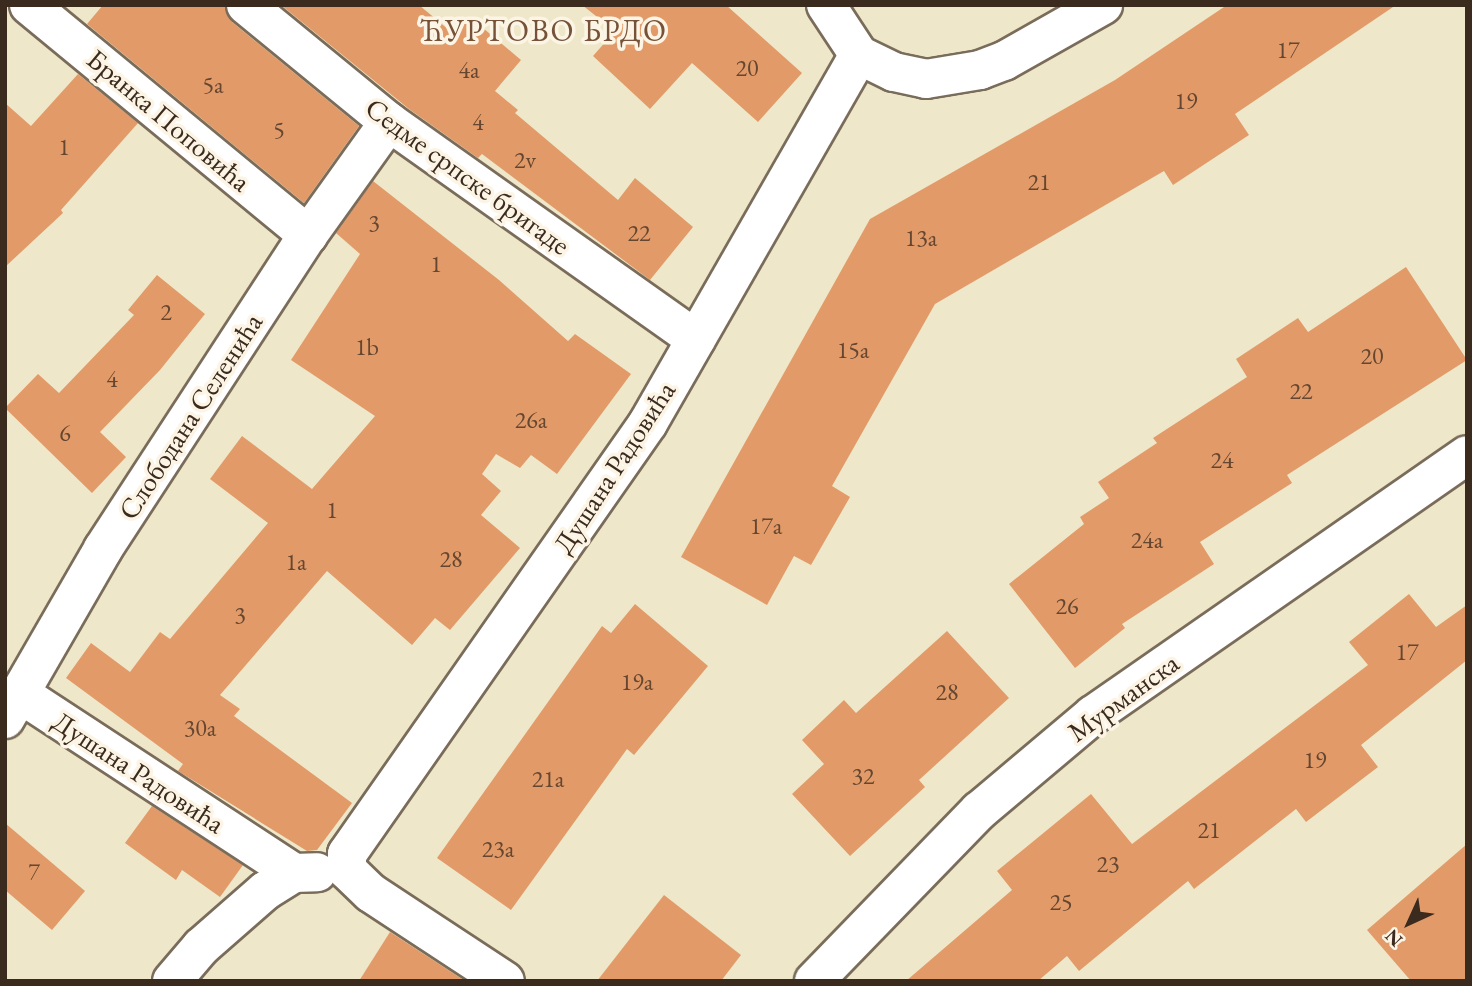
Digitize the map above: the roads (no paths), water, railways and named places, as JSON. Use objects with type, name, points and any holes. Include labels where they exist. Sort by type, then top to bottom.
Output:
[{"type":"street","name":"Бранка Поповића","points":[[29,5],[308,236]]},
{"type":"street","name":"Седме српске бригаде","points":[[246,5],[389,122],[696,339]]},
{"type":"street","points":[[827,5],[859,55],[905,76],[926,79],[961,74],[1004,61],[1103,5]]},
{"type":"street","name":"Душана Радовића","points":[[347,870],[347,854],[613,475],[696,339],[859,55]]},
{"type":"street","name":"Слободана Селенића","points":[[12,706],[103,549],[308,236],[389,122]]},
{"type":"street","name":"Мурманска","points":[[814,981],[979,811],[1093,715],[1467,455]]},
{"type":"street","name":"Душана Радовића","points":[[12,706],[294,873]]},
{"type":"street","points":[[172,981],[243,908],[294,873],[347,870],[371,893],[506,981]]},
{"type":"district","name":"ЋУРТОВО БРДО","points":[[544,31]]}]
